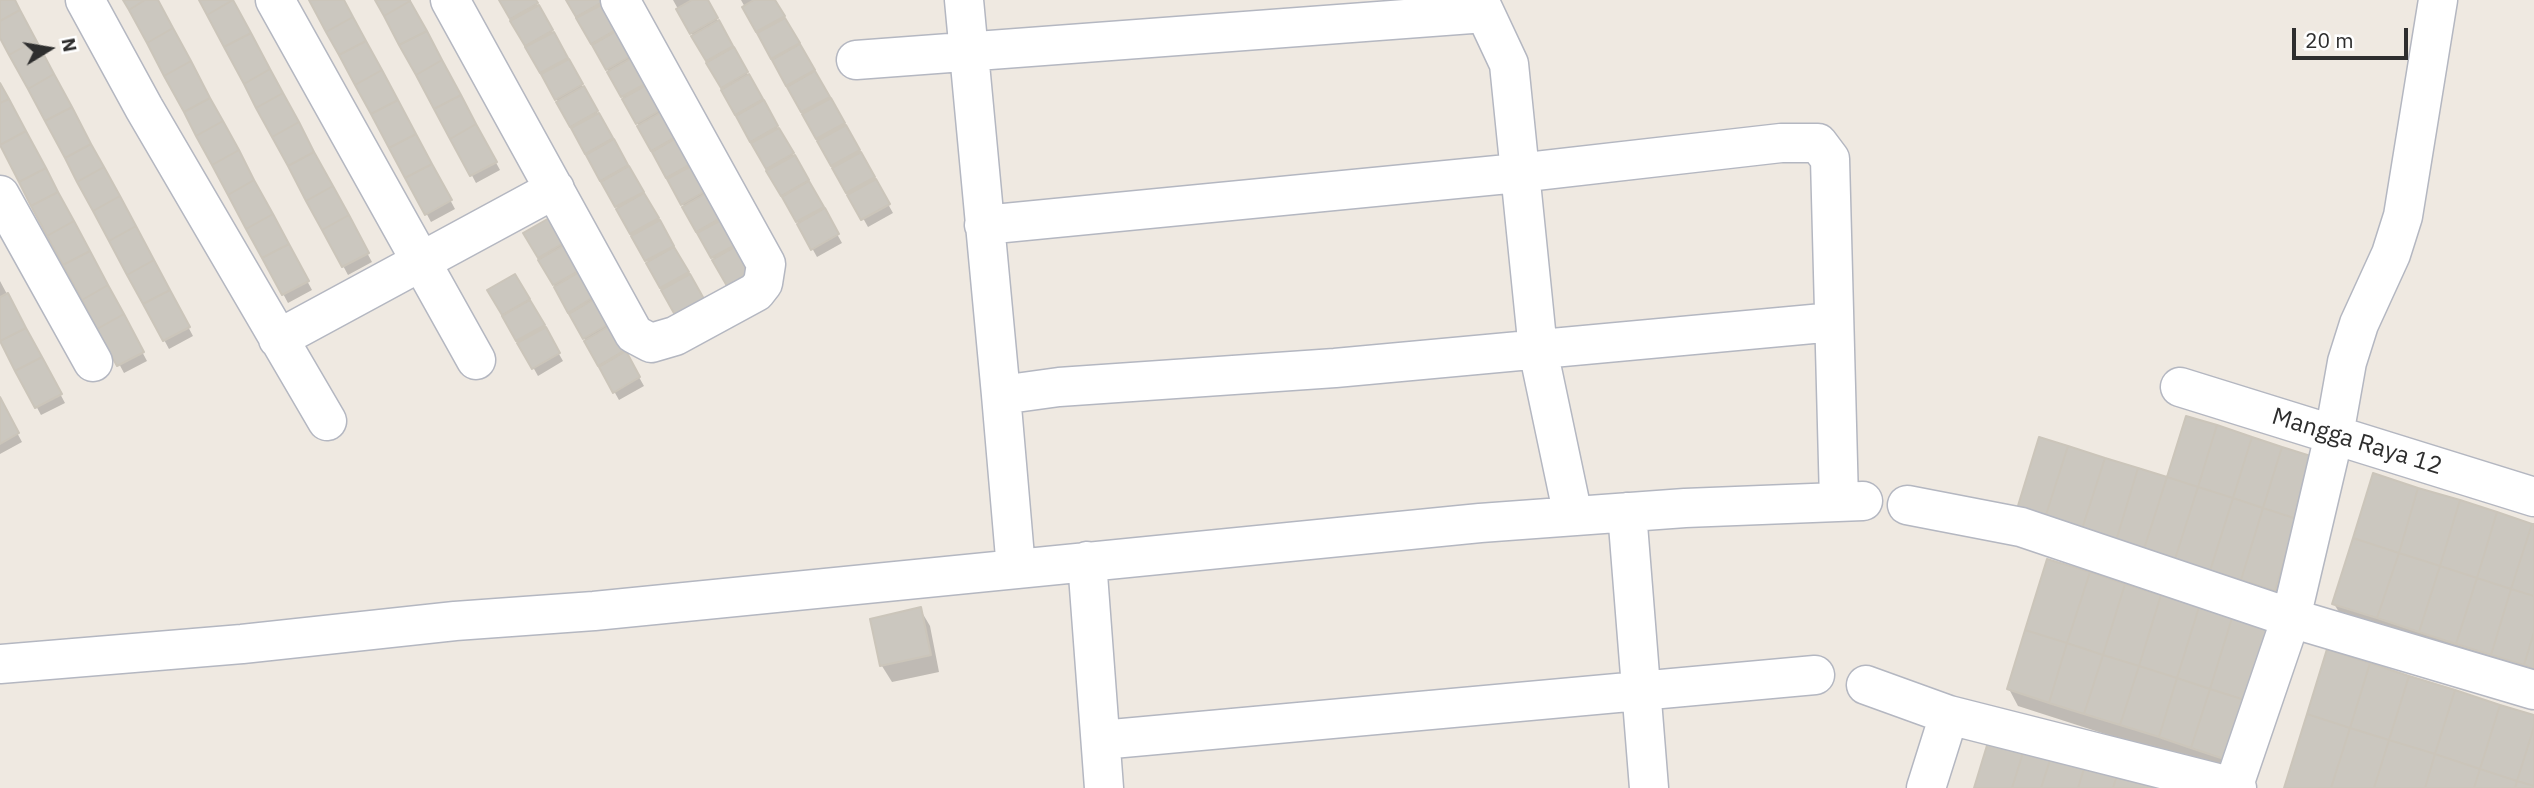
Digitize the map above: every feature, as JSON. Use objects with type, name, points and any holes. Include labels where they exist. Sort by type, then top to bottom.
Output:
[{"type":"street","points":[[85,0],[144,108],[327,421]]},
{"type":"street","points":[[275,0],[476,360]]},
{"type":"street","points":[[450,0],[634,334],[644,341],[663,341],[756,292],[763,283],[765,264],[762,254],[620,0]]},
{"type":"street","points":[[964,0],[1016,569]]},
{"type":"street","points":[[1866,685],[1949,715],[2234,788],[2291,618],[2334,435],[2347,362],[2359,324],[2391,254],[2403,216],[2438,0]]},
{"type":"street","points":[[856,60],[1482,7],[1510,64],[1518,173],[1538,350],[1573,516]]},
{"type":"street","points":[[0,664],[1573,516],[1851,501],[1834,322],[1830,159],[1824,147],[1818,143],[1768,144],[1518,173],[984,225]]},
{"type":"street","points":[[278,339],[555,190]]},
{"type":"street","points":[[0,195],[93,362]]},
{"type":"street","points":[[1001,395],[1059,387],[1538,350],[1834,322]]},
{"type":"street","name":"Mangga Raya 12","points":[[2180,387],[2534,496]]},
{"type":"street","points":[[1907,505],[2021,527],[2291,618],[2534,690]]},
{"type":"street","points":[[1627,512],[1649,788]]},
{"type":"street","points":[[1087,561],[1104,788]]},
{"type":"street","points":[[1101,740],[1815,676]]},
{"type":"street","points":[[1926,788],[1949,715]]},
{"type":"building","points":[[0,0],[15,0],[20,10],[0,21]]},
{"type":"building","points":[[123,0],[145,0],[129,10]]},
{"type":"building","points":[[145,0],[158,0],[173,28],[147,43],[129,10]]},
{"type":"building","points":[[199,0],[233,0],[207,15]]},
{"type":"building","points":[[233,0],[251,33],[224,47],[207,15]]},
{"type":"building","points":[[309,0],[344,0],[353,17],[326,32]]},
{"type":"building","points":[[375,0],[410,0],[410,1],[384,16]]},
{"type":"building","points":[[499,0],[536,0],[538,3],[510,19]]},
{"type":"building","points":[[566,0],[603,0],[604,1],[576,17]]},
{"type":"building","points":[[692,0],[708,0],[718,18],[690,34],[676,9]]},
{"type":"building","points":[[754,0],[775,0],[785,16],[756,32],[742,7]]},
{"type":"building","points":[[410,1],[427,31],[399,45],[384,16]]},
{"type":"building","points":[[605,3],[619,28],[591,44],[576,18]]},
{"type":"building","points":[[539,5],[553,30],[525,46],[510,21]]},
{"type":"building","points":[[20,10],[36,40],[9,55],[0,38],[0,21]]},
{"type":"building","points":[[353,17],[366,41],[339,55],[326,32]]},
{"type":"building","points":[[785,18],[800,43],[771,59],[757,33]]},
{"type":"building","points":[[719,20],[733,46],[706,61],[691,36]]},
{"type":"building","points":[[173,28],[191,61],[164,76],[147,43]]},
{"type":"building","points":[[620,29],[634,54],[606,70],[592,45]]},
{"type":"building","points":[[427,31],[442,60],[416,75],[399,45]]},
{"type":"building","points":[[554,32],[568,58],[540,73],[525,47]]},
{"type":"building","points":[[251,33],[270,69],[244,84],[224,47]]},
{"type":"building","points":[[36,40],[54,74],[28,89],[9,55]]},
{"type":"building","points":[[366,41],[382,70],[355,85],[339,55]]},
{"type":"building","points":[[800,44],[815,70],[786,86],[772,60]]},
{"type":"building","points":[[734,47],[748,72],[721,88],[706,63]]},
{"type":"building","points":[[635,56],[649,82],[621,97],[607,72]]},
{"type":"building","points":[[569,59],[583,84],[555,100],[541,74]]},
{"type":"building","points":[[442,60],[461,95],[434,109],[416,75]]},
{"type":"building","points":[[191,61],[210,98],[184,112],[164,76]]},
{"type":"building","points":[[270,69],[283,93],[256,108],[244,84]]},
{"type":"building","points":[[382,70],[398,100],[371,114],[355,85]]},
{"type":"building","points":[[815,71],[830,97],[801,112],[787,87]]},
{"type":"building","points":[[54,74],[72,107],[45,121],[28,89]]},
{"type":"building","points":[[749,74],[763,99],[735,115],[721,90]]},
{"type":"building","points":[[0,83],[9,99],[0,103]]},
{"type":"building","points":[[650,83],[664,108],[636,124],[622,99]]},
{"type":"building","points":[[584,86],[598,111],[570,127],[556,102]]},
{"type":"building","points":[[283,93],[299,122],[272,137],[256,108]]},
{"type":"building","points":[[461,95],[476,124],[450,139],[434,109]]},
{"type":"building","points":[[210,98],[223,121],[196,136],[184,112]]},
{"type":"building","points":[[831,98],[845,123],[816,139],[802,114]]},
{"type":"building","points":[[9,99],[26,131],[0,145],[0,103]]},
{"type":"building","points":[[398,100],[416,134],[389,148],[371,114]]},
{"type":"building","points":[[764,100],[778,126],[750,142],[736,116]]},
{"type":"building","points":[[72,107],[91,144],[65,158],[45,121]]},
{"type":"building","points":[[665,110],[679,135],[651,151],[637,126]]},
{"type":"building","points":[[599,113],[613,138],[585,154],[571,128]]},
{"type":"building","points":[[223,121],[239,150],[212,165],[196,136]]},
{"type":"building","points":[[299,122],[314,152],[288,166],[272,137]]},
{"type":"building","points":[[476,124],[497,162],[470,176],[450,139]]},
{"type":"building","points":[[846,125],[860,150],[831,166],[817,141]]},
{"type":"building","points":[[779,128],[794,153],[766,169],[751,143]]},
{"type":"building","points":[[26,131],[46,168],[19,182],[0,145]]},
{"type":"building","points":[[416,134],[432,164],[405,178],[389,148]]},
{"type":"building","points":[[680,136],[694,162],[666,178],[652,152]]},
{"type":"building","points":[[614,139],[628,165],[600,181],[586,155]]},
{"type":"building","points":[[91,144],[104,167],[77,182],[65,158]]},
{"type":"building","points":[[239,150],[254,180],[228,195],[212,165]]},
{"type":"building","points":[[314,152],[333,186],[306,201],[288,166]]},
{"type":"building","points":[[861,152],[875,177],[846,193],[832,168]]},
{"type":"building","points":[[795,155],[809,180],[781,196],[766,171]]},
{"type":"building","points":[[432,164],[452,200],[425,215],[405,178]]},
{"type":"building","points":[[695,164],[709,189],[681,205],[667,179]]},
{"type":"building","points":[[629,166],[644,192],[615,207],[601,182]]},
{"type":"building","points":[[104,167],[120,196],[93,211],[77,182]]},
{"type":"building","points":[[46,168],[58,192],[31,206],[19,182]]},
{"type":"building","points":[[876,179],[890,204],[861,220],[847,195]]},
{"type":"building","points":[[254,180],[273,214],[246,229],[228,195]]},
{"type":"building","points":[[809,181],[824,207],[796,222],[782,197]]},
{"type":"building","points":[[333,186],[349,215],[322,230],[306,201]]},
{"type":"building","points":[[710,191],[724,216],[696,232],[682,207]]},
{"type":"building","points":[[58,192],[74,221],[47,236],[31,206]]},
{"type":"building","points":[[644,193],[659,218],[630,234],[616,209]]},
{"type":"building","points":[[120,196],[136,226],[109,241],[93,211]]},
{"type":"building","points":[[825,208],[839,234],[811,250],[797,224]]},
{"type":"building","points":[[273,214],[289,244],[262,258],[246,229]]},
{"type":"building","points":[[349,215],[369,253],[342,267],[322,230]]},
{"type":"building","points":[[551,217],[565,242],[538,258],[523,233]]},
{"type":"building","points":[[725,218],[739,243],[711,258],[697,233]]},
{"type":"building","points":[[660,220],[674,246],[645,261],[631,236]]},
{"type":"building","points":[[74,221],[90,251],[63,265],[47,236]]},
{"type":"building","points":[[136,226],[154,260],[127,275],[109,241]]},
{"type":"building","points":[[289,244],[309,281],[282,295],[262,258]]},
{"type":"building","points":[[566,244],[580,270],[553,285],[538,260]]},
{"type":"building","points":[[740,244],[754,270],[727,286],[712,260]]},
{"type":"building","points":[[674,247],[689,272],[660,288],[646,263]]},
{"type":"building","points":[[90,251],[108,285],[82,300],[63,265]]},
{"type":"building","points":[[154,260],[170,290],[143,304],[127,275]]},
{"type":"building","points":[[581,271],[595,296],[568,313],[554,287]]},
{"type":"building","points":[[515,274],[530,299],[502,315],[487,290]]},
{"type":"building","points":[[690,274],[704,299],[675,315],[661,290]]},
{"type":"building","points":[[108,285],[124,314],[97,329],[82,300]]},
{"type":"building","points":[[170,290],[190,327],[163,341],[143,304]]},
{"type":"building","points":[[8,293],[26,328],[0,341],[0,297]]},
{"type":"building","points":[[596,298],[610,323],[583,339],[569,314]]},
{"type":"building","points":[[530,300],[545,325],[516,341],[502,316]]},
{"type":"building","points":[[124,314],[144,352],[117,366],[97,329]]},
{"type":"building","points":[[611,325],[625,350],[598,366],[584,341]]},
{"type":"building","points":[[546,327],[560,353],[532,369],[517,343]]},
{"type":"building","points":[[26,328],[42,357],[15,371],[0,341]]},
{"type":"building","points":[[626,351],[640,377],[613,393],[599,367]]},
{"type":"building","points":[[42,357],[62,394],[35,408],[15,371]]},
{"type":"building","points":[[0,397],[19,433],[0,444]]},
{"type":"building","points":[[2186,416],[2217,425],[2198,487],[2167,477]]},
{"type":"building","points":[[2217,425],[2252,437],[2233,498],[2198,487]]},
{"type":"building","points":[[2039,437],[2068,446],[2045,518],[2017,509]]},
{"type":"building","points":[[2252,437],[2282,447],[2263,508],[2233,498]]},
{"type":"building","points":[[2068,446],[2105,458],[2082,529],[2045,518]]},
{"type":"building","points":[[2282,447],[2317,458],[2297,519],[2263,508]]},
{"type":"building","points":[[2105,458],[2138,468],[2116,541],[2082,529]]},
{"type":"building","points":[[2138,468],[2167,477],[2144,549],[2116,541]]},
{"type":"building","points":[[2373,473],[2418,488],[2399,553],[2353,538]]},
{"type":"building","points":[[2167,477],[2198,487],[2175,559],[2144,549]]},
{"type":"building","points":[[2198,487],[2233,498],[2210,571],[2175,559]]},
{"type":"building","points":[[2418,488],[2460,500],[2440,566],[2399,553]]},
{"type":"building","points":[[2233,498],[2263,508],[2241,580],[2210,571]]},
{"type":"building","points":[[2460,500],[2497,512],[2477,578],[2440,566]]},
{"type":"building","points":[[2263,508],[2297,519],[2275,591],[2241,580]]},
{"type":"building","points":[[2497,512],[2532,524],[2511,589],[2477,578]]},
{"type":"building","points":[[2534,524],[2534,596],[2511,589]]},
{"type":"building","points":[[2353,538],[2399,553],[2377,618],[2332,604]]},
{"type":"building","points":[[2399,553],[2440,566],[2419,632],[2377,618]]},
{"type":"building","points":[[2047,559],[2090,572],[2067,643],[2025,630]]},
{"type":"building","points":[[2440,566],[2477,578],[2456,644],[2419,632]]},
{"type":"building","points":[[2090,572],[2125,584],[2103,655],[2067,643]]},
{"type":"building","points":[[2477,578],[2511,589],[2491,655],[2456,644]]},
{"type":"building","points":[[2125,584],[2161,595],[2139,666],[2103,655]]},
{"type":"building","points":[[2511,589],[2534,596],[2534,632],[2524,665],[2491,655]]},
{"type":"building","points":[[2161,595],[2199,607],[2177,678],[2139,666]]},
{"type":"building","points":[[921,607],[931,655],[880,666],[870,619]]},
{"type":"building","points":[[2199,607],[2232,618],[2210,689],[2177,678]]},
{"type":"building","points":[[2232,618],[2273,631],[2251,702],[2210,689]]},
{"type":"building","points":[[2025,630],[2067,643],[2049,703],[2007,689]]},
{"type":"building","points":[[2534,632],[2534,669],[2524,665]]},
{"type":"building","points":[[2067,643],[2103,655],[2084,714],[2049,703]]},
{"type":"building","points":[[2327,649],[2370,663],[2350,728],[2307,714]]},
{"type":"building","points":[[2103,655],[2139,666],[2120,725],[2084,714]]},
{"type":"building","points":[[2370,663],[2409,676],[2389,740],[2350,728]]},
{"type":"building","points":[[2139,666],[2177,678],[2159,737],[2120,725]]},
{"type":"building","points":[[2409,676],[2455,690],[2435,754],[2389,740]]},
{"type":"building","points":[[2177,678],[2210,689],[2191,748],[2159,737]]},
{"type":"building","points":[[2210,689],[2251,702],[2233,762],[2191,748]]},
{"type":"building","points":[[2455,690],[2500,705],[2480,769],[2435,754]]},
{"type":"building","points":[[2500,705],[2534,715],[2534,727],[2517,781],[2480,769]]},
{"type":"building","points":[[2307,714],[2350,728],[2331,788],[2284,788]]},
{"type":"building","points":[[2534,727],[2534,786],[2517,781]]},
{"type":"building","points":[[2350,728],[2389,740],[2374,788],[2331,788]]},
{"type":"building","points":[[1992,729],[2027,740],[2012,788],[1974,788]]},
{"type":"building","points":[[2027,740],[2054,748],[2041,788],[2012,788]]},
{"type":"building","points":[[2389,740],[2435,754],[2425,788],[2374,788]]},
{"type":"building","points":[[2054,748],[2087,759],[2078,788],[2041,788]]},
{"type":"building","points":[[2435,754],[2480,769],[2474,788],[2425,788]]},
{"type":"building","points":[[2087,759],[2119,769],[2113,788],[2078,788]]},
{"type":"building","points":[[2119,769],[2162,788],[2113,788]]},
{"type":"building","points":[[2480,769],[2517,781],[2515,788],[2474,788]]},
{"type":"building","points":[[2517,781],[2534,786],[2534,788],[2515,788]]}]
